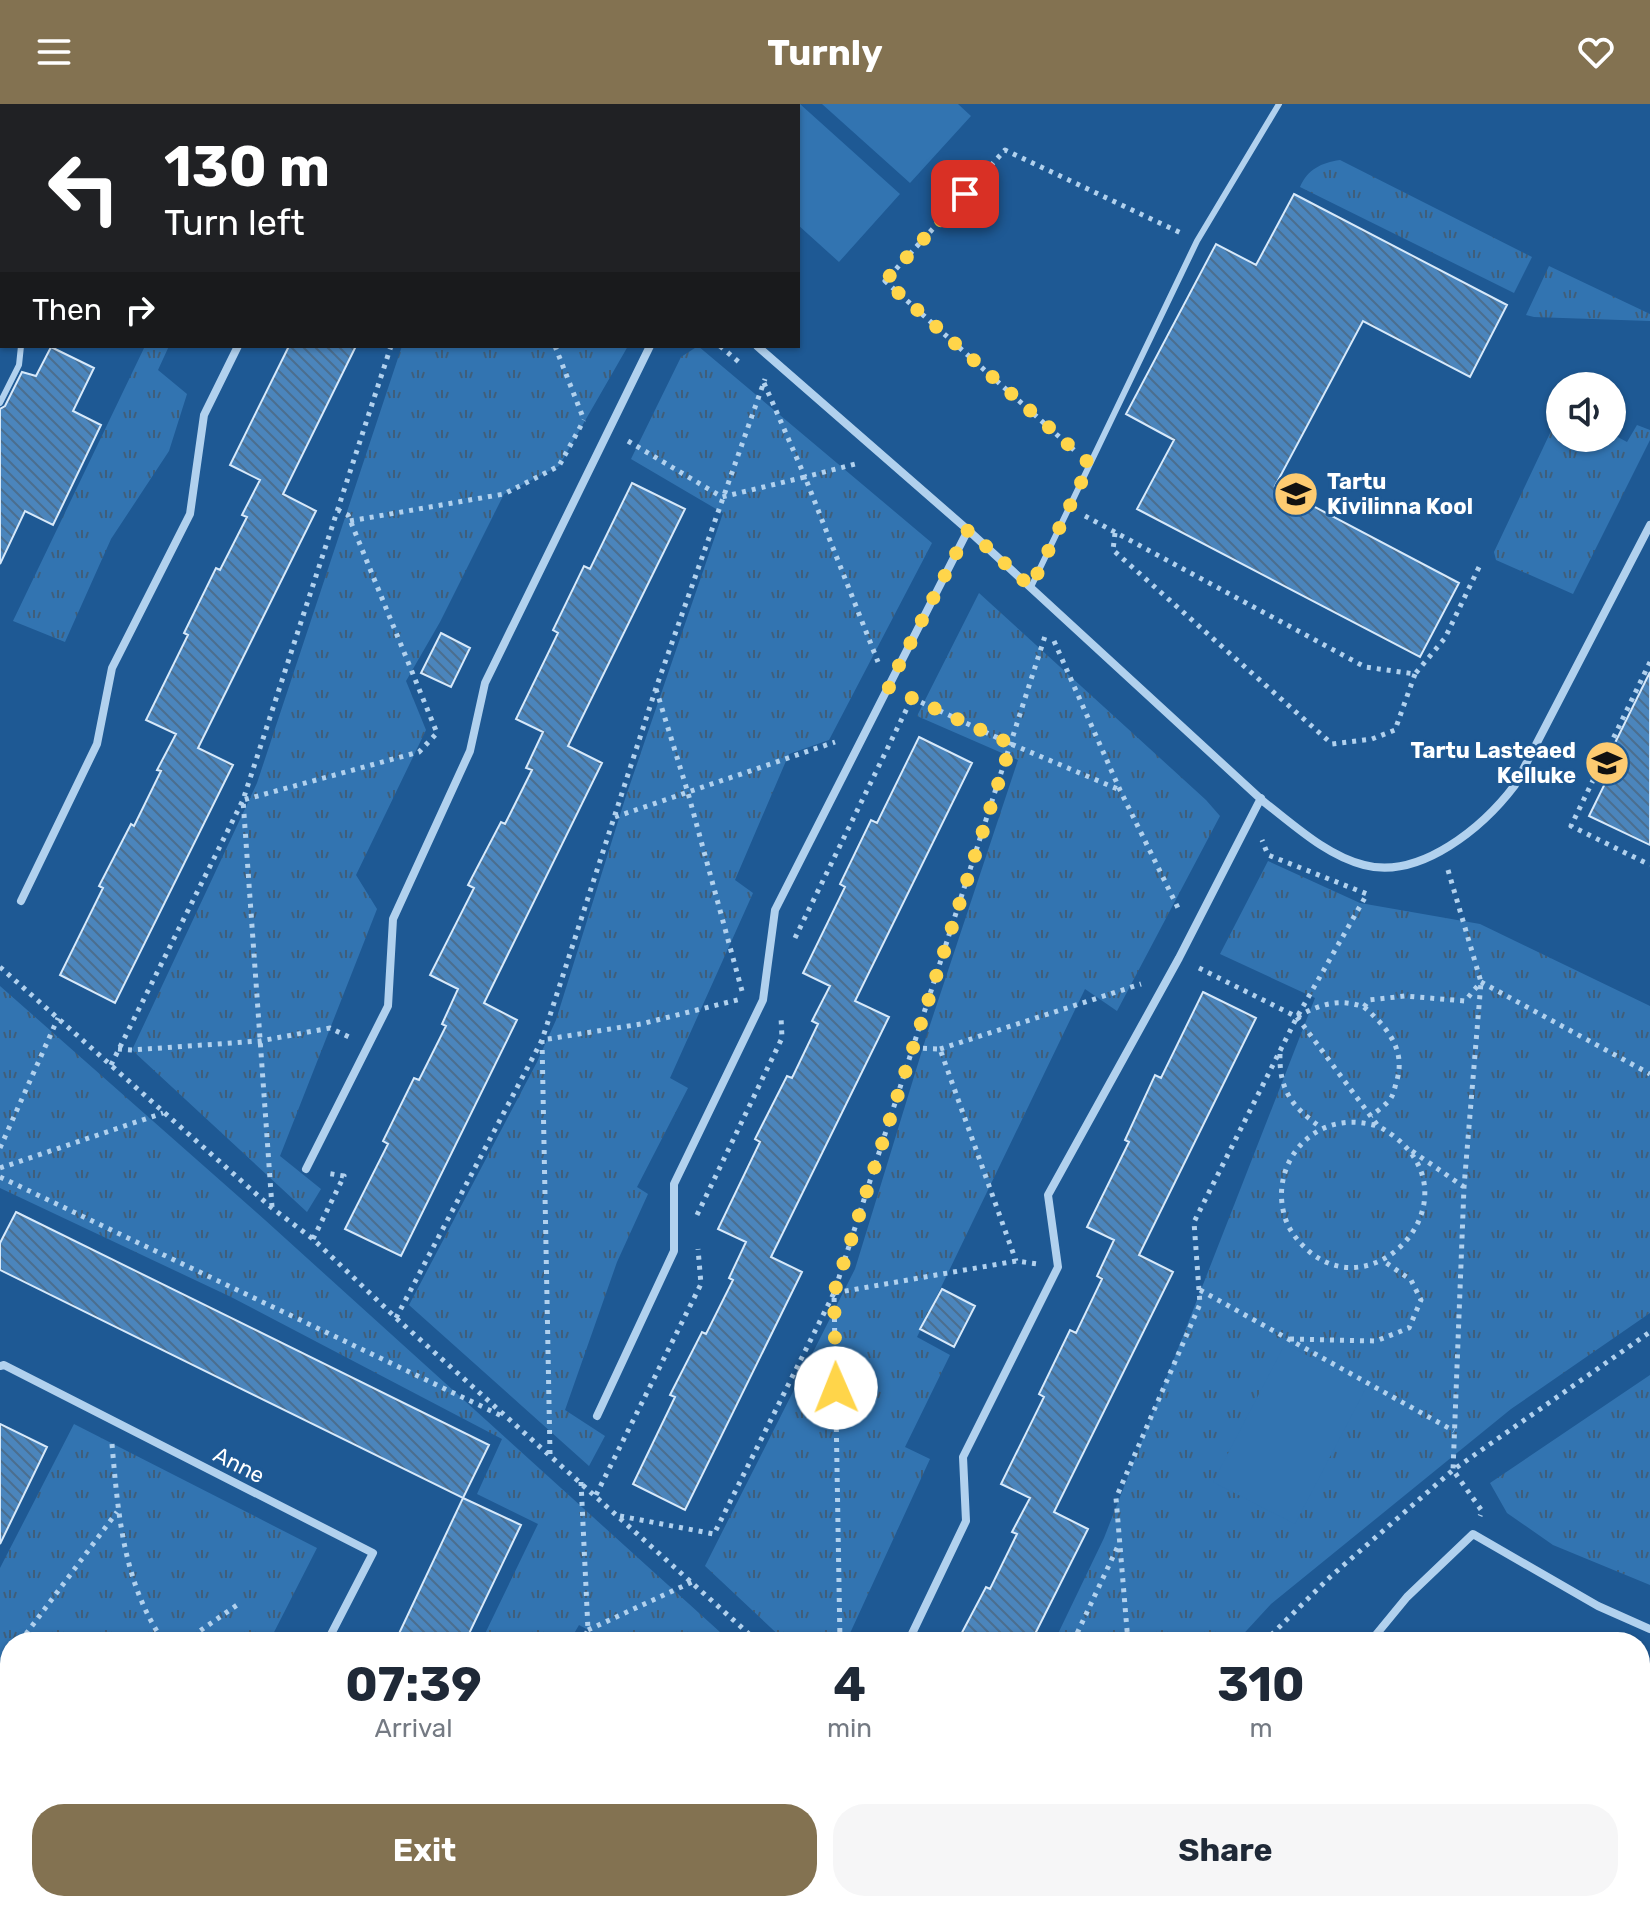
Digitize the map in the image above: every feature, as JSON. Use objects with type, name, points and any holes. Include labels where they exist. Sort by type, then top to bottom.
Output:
[{"type":"street","points":[[21,901],[97,744],[112,668],[190,514],[204,415],[237,348]]},
{"type":"street","points":[[306,1169],[388,1006],[393,919],[470,751],[485,683],[649,348]]},
{"type":"street","points":[[759,348],[968,530],[1261,798],[1317,842],[1365,866],[1394,867],[1440,850],[1463,838],[1497,809],[1515,785],[1650,525]]},
{"type":"street","points":[[597,1416],[674,1251],[674,1184],[763,1000],[775,910],[968,530]]},
{"type":"street","points":[[913,1632],[966,1521],[963,1457],[1058,1267],[1048,1195],[1179,958],[1261,798]]},
{"type":"street","name":"Anne","points":[[0,1366],[4,1365],[373,1553],[332,1632]]},
{"type":"street","points":[[1378,1632],[1407,1597],[1473,1534],[1598,1606],[1650,1629]]},
{"type":"lane","points":[[1031,587],[1197,241],[1279,104]]},
{"type":"lane","points":[[0,403],[19,365],[21,348]]},
{"type":"path","points":[[1090,464],[885,281],[1005,150],[1197,241]]},
{"type":"path","points":[[111,1065],[243,800],[390,348]]},
{"type":"path","points":[[556,348],[598,454]]},
{"type":"path","points":[[396,1318],[542,1040],[656,688],[772,360]]},
{"type":"path","points":[[764,383],[805,477],[888,687],[1120,790]]},
{"type":"path","points":[[350,521],[504,494],[559,466],[584,420]]},
{"type":"path","points":[[609,429],[722,497],[855,464]]},
{"type":"path","points":[[1069,508],[1365,667],[1415,674]]},
{"type":"path","points":[[243,800],[419,752],[437,733],[348,515],[338,510]]},
{"type":"path","points":[[1115,533],[1113,550],[1332,744],[1372,739],[1395,730],[1415,674],[1445,638],[1481,563]]},
{"type":"path","points":[[620,1516],[714,1534],[834,1293],[1046,633]]},
{"type":"path","points":[[1054,641],[1120,790],[1190,932]]},
{"type":"path","points":[[871,676],[878,662]]},
{"type":"path","points":[[1650,662],[1571,826],[1650,865]]},
{"type":"path","points":[[542,1040],[641,1024],[744,998],[656,688]]},
{"type":"path","points":[[792,946],[912,698]]},
{"type":"path","points":[[614,818],[834,744],[841,730]]},
{"type":"path","points":[[243,800],[272,1208]]},
{"type":"path","points":[[1440,850],[1455,890],[1481,982],[1464,1187],[1453,1470],[1482,1511],[1473,1534]]},
{"type":"path","points":[[1127,1632],[1116,1498],[1200,1304],[1194,1222],[1297,1017],[1367,894]]},
{"type":"path","points":[[1179,958],[1297,1017],[1378,1126]]},
{"type":"path","points":[[0,967],[272,1208],[313,1239],[396,1318],[747,1632]]},
{"type":"path","points":[[913,1048],[940,1049],[1168,975]]},
{"type":"path","points":[[1364,1007],[1369,1000],[1405,996],[1465,1001],[1481,982]]},
{"type":"path","points":[[1481,982],[1650,1074]]},
{"type":"path","points":[[1297,1017],[1317,1006],[1336,1002],[1364,1007],[1382,1022],[1399,1053],[1399,1074],[1392,1097],[1371,1116]]},
{"type":"path","points":[[696,1218],[782,1038],[781,1012]]},
{"type":"path","points":[[0,1148],[58,1018]]},
{"type":"path","points":[[118,1049],[260,1041],[330,1028],[368,1046]]},
{"type":"path","points":[[542,1040],[550,1455]]},
{"type":"path","points":[[940,1049],[1016,1261]]},
{"type":"path","points":[[1280,1053],[1280,1075],[1287,1093],[1302,1114],[1322,1128]]},
{"type":"path","points":[[0,1168],[164,1112]]},
{"type":"path","points":[[1408,1148],[1424,1182],[1425,1201],[1411,1236],[1398,1250],[1382,1260],[1360,1266],[1338,1265],[1317,1257],[1299,1243],[1287,1224],[1281,1202],[1281,1180],[1289,1158],[1304,1141],[1322,1128],[1359,1122],[1378,1126],[1464,1187]]},
{"type":"path","points":[[306,1169],[344,1176],[313,1239]]},
{"type":"path","points":[[0,1177],[513,1421]]},
{"type":"path","points":[[596,1495],[701,1284],[698,1244]]},
{"type":"path","points":[[1289,1339],[1376,1341],[1409,1328],[1421,1300],[1411,1280],[1382,1260]]},
{"type":"path","points":[[834,1293],[1016,1261],[1058,1267]]},
{"type":"path","points":[[1199,1289],[1454,1431]]},
{"type":"path","points":[[834,1293],[840,1632]]},
{"type":"path","points":[[1274,1632],[1330,1577],[1453,1470],[1650,1332]]},
{"type":"path","points":[[110,1419],[118,1511],[131,1577],[157,1632]]},
{"type":"path","points":[[581,1482],[588,1630],[692,1582]]},
{"type":"path","points":[[27,1632],[118,1511]]},
{"type":"path","points":[[1078,1632],[1119,1545]]},
{"type":"path","points":[[198,1632],[240,1603]]},
{"type":"green space","points":[[800,104],[900,194],[839,262],[800,227]]},
{"type":"green space","points":[[822,104],[958,104],[971,116],[910,183]]},
{"type":"green space","points":[[1340,160],[1532,257],[1514,293],[1300,187],[1316,168]]},
{"type":"green space","points":[[1549,266],[1650,314],[1650,321],[1526,315]]},
{"type":"green space","points":[[144,348],[168,348],[158,370],[187,394],[169,451],[111,539],[65,642],[13,621]]},
{"type":"green space","points":[[401,348],[627,348],[559,466],[504,494],[440,622],[406,681],[426,730],[356,875],[377,909],[280,1156],[321,1189],[307,1212],[132,1050],[257,783]]},
{"type":"green space","points":[[700,348],[932,543],[829,740],[789,754],[735,880],[753,893],[670,1078],[688,1088],[637,1187],[648,1194],[617,1262],[565,1410],[605,1436],[589,1466],[409,1305],[556,1020],[625,799],[723,513],[631,459],[681,357]]},
{"type":"green space","points":[[1637,425],[1650,430],[1650,440],[1573,594],[1496,560],[1494,552],[1546,442],[1546,452],[1626,452],[1626,441]]},
{"type":"green space","points":[[979,593],[1220,816],[1117,1011],[1085,989],[917,1337],[950,1355],[905,1447],[930,1459],[851,1632],[775,1632],[705,1566],[855,1269],[928,1031],[1018,760],[917,716]]},
{"type":"green space","points":[[1268,861],[1360,903],[1480,924],[1650,1006],[1650,1313],[1511,1409],[1271,1604],[1245,1632],[1059,1632],[1104,1538],[1315,998],[1220,954]]},
{"type":"green space","points":[[0,986],[265,1220],[720,1632],[592,1632],[579,1625],[575,1632],[486,1632],[538,1524],[477,1494],[502,1439],[231,1297],[0,1188]]},
{"type":"green space","points":[[1285,1344],[1367,1386],[1295,1524],[1213,1482]]},
{"type":"green space","points":[[1650,1375],[1650,1585],[1553,1545],[1507,1513],[1490,1483]]},
{"type":"green space","points":[[74,1424],[317,1548],[274,1632],[0,1632],[0,1568]]},
{"type":"building","points":[[1294,194],[1507,305],[1470,377],[1363,321],[1275,486],[1459,583],[1420,657],[1137,509],[1174,440],[1126,414],[1216,244],[1256,265]]},
{"type":"building","points":[[50,348],[94,368],[73,411],[101,425],[53,525],[25,511],[0,564],[0,409],[5,406],[22,372],[36,376]]},
{"type":"building","points":[[288,348],[355,348],[283,494],[316,511],[198,748],[233,765],[115,1003],[60,975],[103,888],[99,886],[131,824],[134,826],[176,734],[146,720],[188,635],[184,633],[216,568],[220,570],[247,517],[242,515],[260,480],[230,465]]},
{"type":"building","points":[[632,483],[685,509],[568,746],[602,763],[484,1003],[517,1020],[401,1256],[345,1229],[388,1144],[383,1141],[414,1078],[419,1080],[446,1026],[442,1024],[458,989],[430,975],[474,888],[468,885],[501,822],[505,824],[532,770],[526,768],[543,732],[516,719],[558,633],[553,630],[584,566],[590,569]]},
{"type":"building","points":[[441,633],[470,648],[451,687],[421,673]]},
{"type":"building","points":[[1650,672],[1650,845],[1589,816],[1618,757],[1610,753]]},
{"type":"building","points":[[919,737],[972,763],[855,1001],[889,1017],[771,1257],[802,1272],[685,1510],[633,1484],[675,1397],[670,1395],[733,1280],[729,1278],[746,1242],[718,1229],[760,1142],[755,1139],[787,1076],[792,1078],[818,1024],[812,1021],[830,986],[803,973],[845,887],[840,884],[871,820],[877,823]]},
{"type":"building","points":[[1203,992],[1256,1018],[1139,1255],[1173,1272],[1054,1512],[1088,1529],[1036,1632],[962,1632],[986,1587],[990,1589],[1017,1534],[1012,1532],[1030,1498],[1001,1484],[1044,1397],[1039,1394],[1070,1330],[1076,1333],[1102,1279],[1097,1276],[1114,1240],[1087,1227],[1129,1142],[1125,1140],[1155,1075],[1161,1078]]},
{"type":"building","points":[[16,1212],[489,1445],[463,1498],[0,1270],[0,1243]]},
{"type":"building","points":[[942,1289],[975,1306],[954,1347],[920,1329]]},
{"type":"building","points":[[0,1424],[47,1447],[0,1544]]},
{"type":"building","points":[[463,1498],[521,1525],[470,1632],[400,1632]]},
{"type":"place","name":"Tartu Kivilinna Kool","points":[[1296,494]]},
{"type":"place","name":"Tartu Lasteaed Kelluke","points":[[1607,763]]},
{"type":"route","points":[[836,1388],[834,1293],[1011,744],[888,687],[968,530],[1031,587],[1090,464],[885,281],[965,194]]}]
